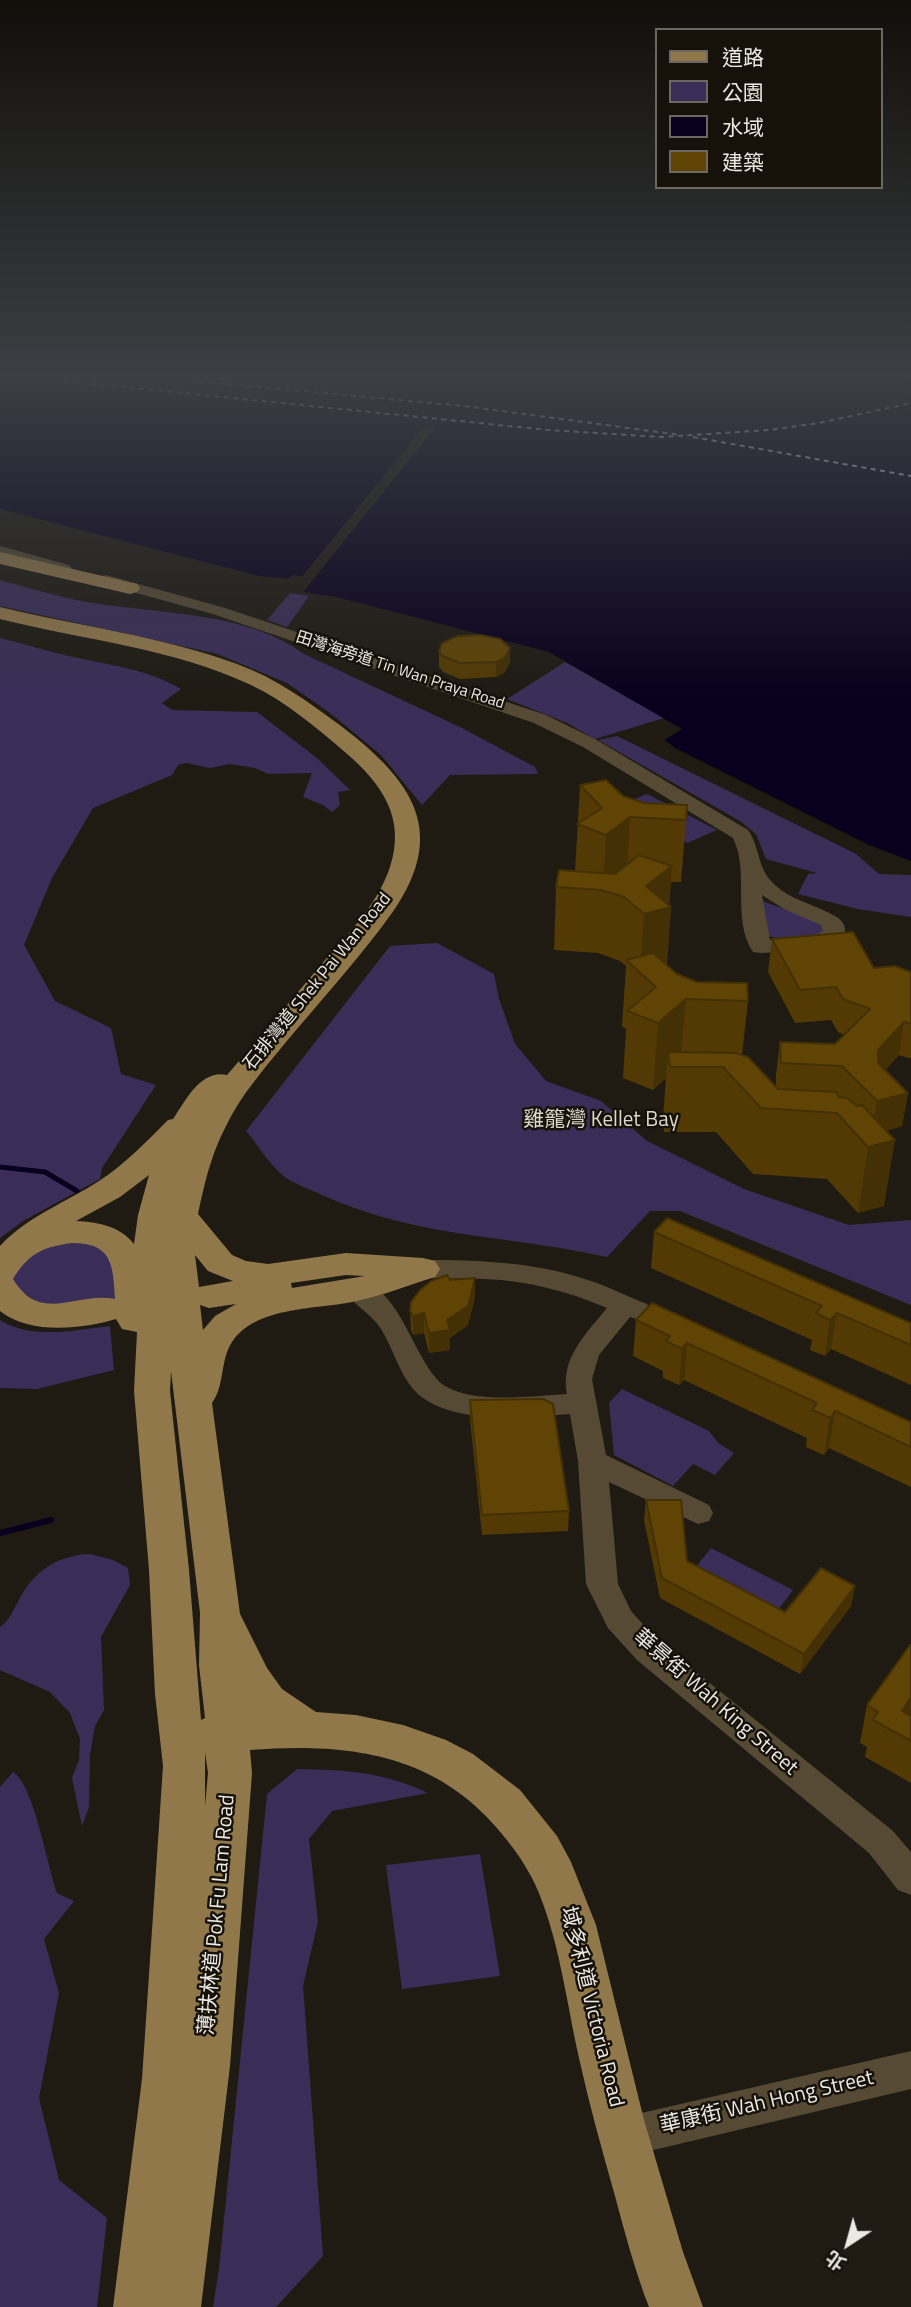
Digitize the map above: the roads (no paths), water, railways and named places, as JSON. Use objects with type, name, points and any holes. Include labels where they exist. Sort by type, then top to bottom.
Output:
[{"type":"main road","points":[[0,558],[130,588]]},
{"type":"main road","name":"石排灣道 Shek Pai Wan Road","points":[[0,613],[184,656],[260,681],[286,695],[373,763],[393,785],[403,804],[409,844],[407,860],[399,880],[373,921],[237,1082],[203,1141],[190,1177],[181,1214],[177,1254],[208,1523]]},
{"type":"main road","name":"石排灣道 Shek Pai Wan Road","points":[[0,622],[171,661],[246,687],[280,706],[332,745],[368,780],[383,805],[389,823],[387,854],[369,897],[188,1120],[169,1158],[154,1215],[150,1250],[155,1342],[152,1391],[163,1525]]},
{"type":"main road","points":[[6,1262],[33,1235],[125,1179],[188,1120]]},
{"type":"main road","points":[[181,1214],[220,1263],[240,1272],[268,1275],[346,1264],[423,1269]]},
{"type":"main road","points":[[6,1262],[33,1240],[55,1233],[89,1233],[118,1247],[125,1256],[137,1347],[152,1391]]},
{"type":"main road","points":[[195,1406],[203,1389],[206,1357],[215,1338],[226,1326],[254,1310],[357,1290],[423,1269]]},
{"type":"main road","points":[[209,1296],[423,1269]]},
{"type":"main road","points":[[0,1286],[6,1298],[15,1306],[41,1315],[57,1316],[111,1309]]},
{"type":"main road","name":"薄扶林道 Pok Fu Lam Road","points":[[174,2307],[205,2066],[229,1804],[228,1733],[220,1665],[220,1613],[208,1523]]},
{"type":"main road","name":"薄扶林道 Pok Fu Lam Road","points":[[139,2307],[167,2079],[184,1800],[183,1738],[176,1694],[163,1525]]},
{"type":"main road","points":[[220,1613],[252,1680],[267,1701],[309,1731]]},
{"type":"main road","name":"域多利道 Victoria Road","points":[[183,1738],[228,1733],[309,1731],[344,1732],[403,1743],[458,1767],[507,1807],[539,1848],[566,1902],[624,2137],[665,2281],[676,2307]]},
{"type":"street","name":"田灣海旁道 Tin Wan Praya Road","points":[[0,551],[219,611],[540,719],[589,743],[732,827],[746,841],[752,870],[756,931],[761,947],[820,941],[834,934],[835,928],[831,922],[790,905],[768,892],[752,870]]},
{"type":"street","points":[[423,1269],[472,1268],[528,1275],[579,1286],[662,1320]]},
{"type":"street","points":[[357,1290],[376,1302],[389,1319],[424,1384],[437,1395],[470,1405],[583,1403]]},
{"type":"street","name":"華景街 Wah King Street","points":[[625,1305],[586,1352],[579,1379],[593,1461],[602,1584],[619,1619],[648,1651],[881,1843],[911,1879]]},
{"type":"street","points":[[593,1461],[698,1513]]},
{"type":"street","name":"華康街 Wah Hong Street","points":[[624,2137],[911,2070]]},
{"type":"water","points":[[0,484],[378,484],[303,576],[292,575],[288,579],[259,576],[0,509]]},
{"type":"water","points":[[388,484],[911,484],[911,861],[869,845],[675,748],[665,740],[682,729],[549,652],[336,597],[303,592]]},
{"type":"waterway","points":[[0,1167],[45,1172],[77,1191]]},
{"type":"waterway","points":[[0,1533],[51,1520]]},
{"type":"district","name":"雞籠灣 Kellet Bay","points":[[601,1121]]}]
